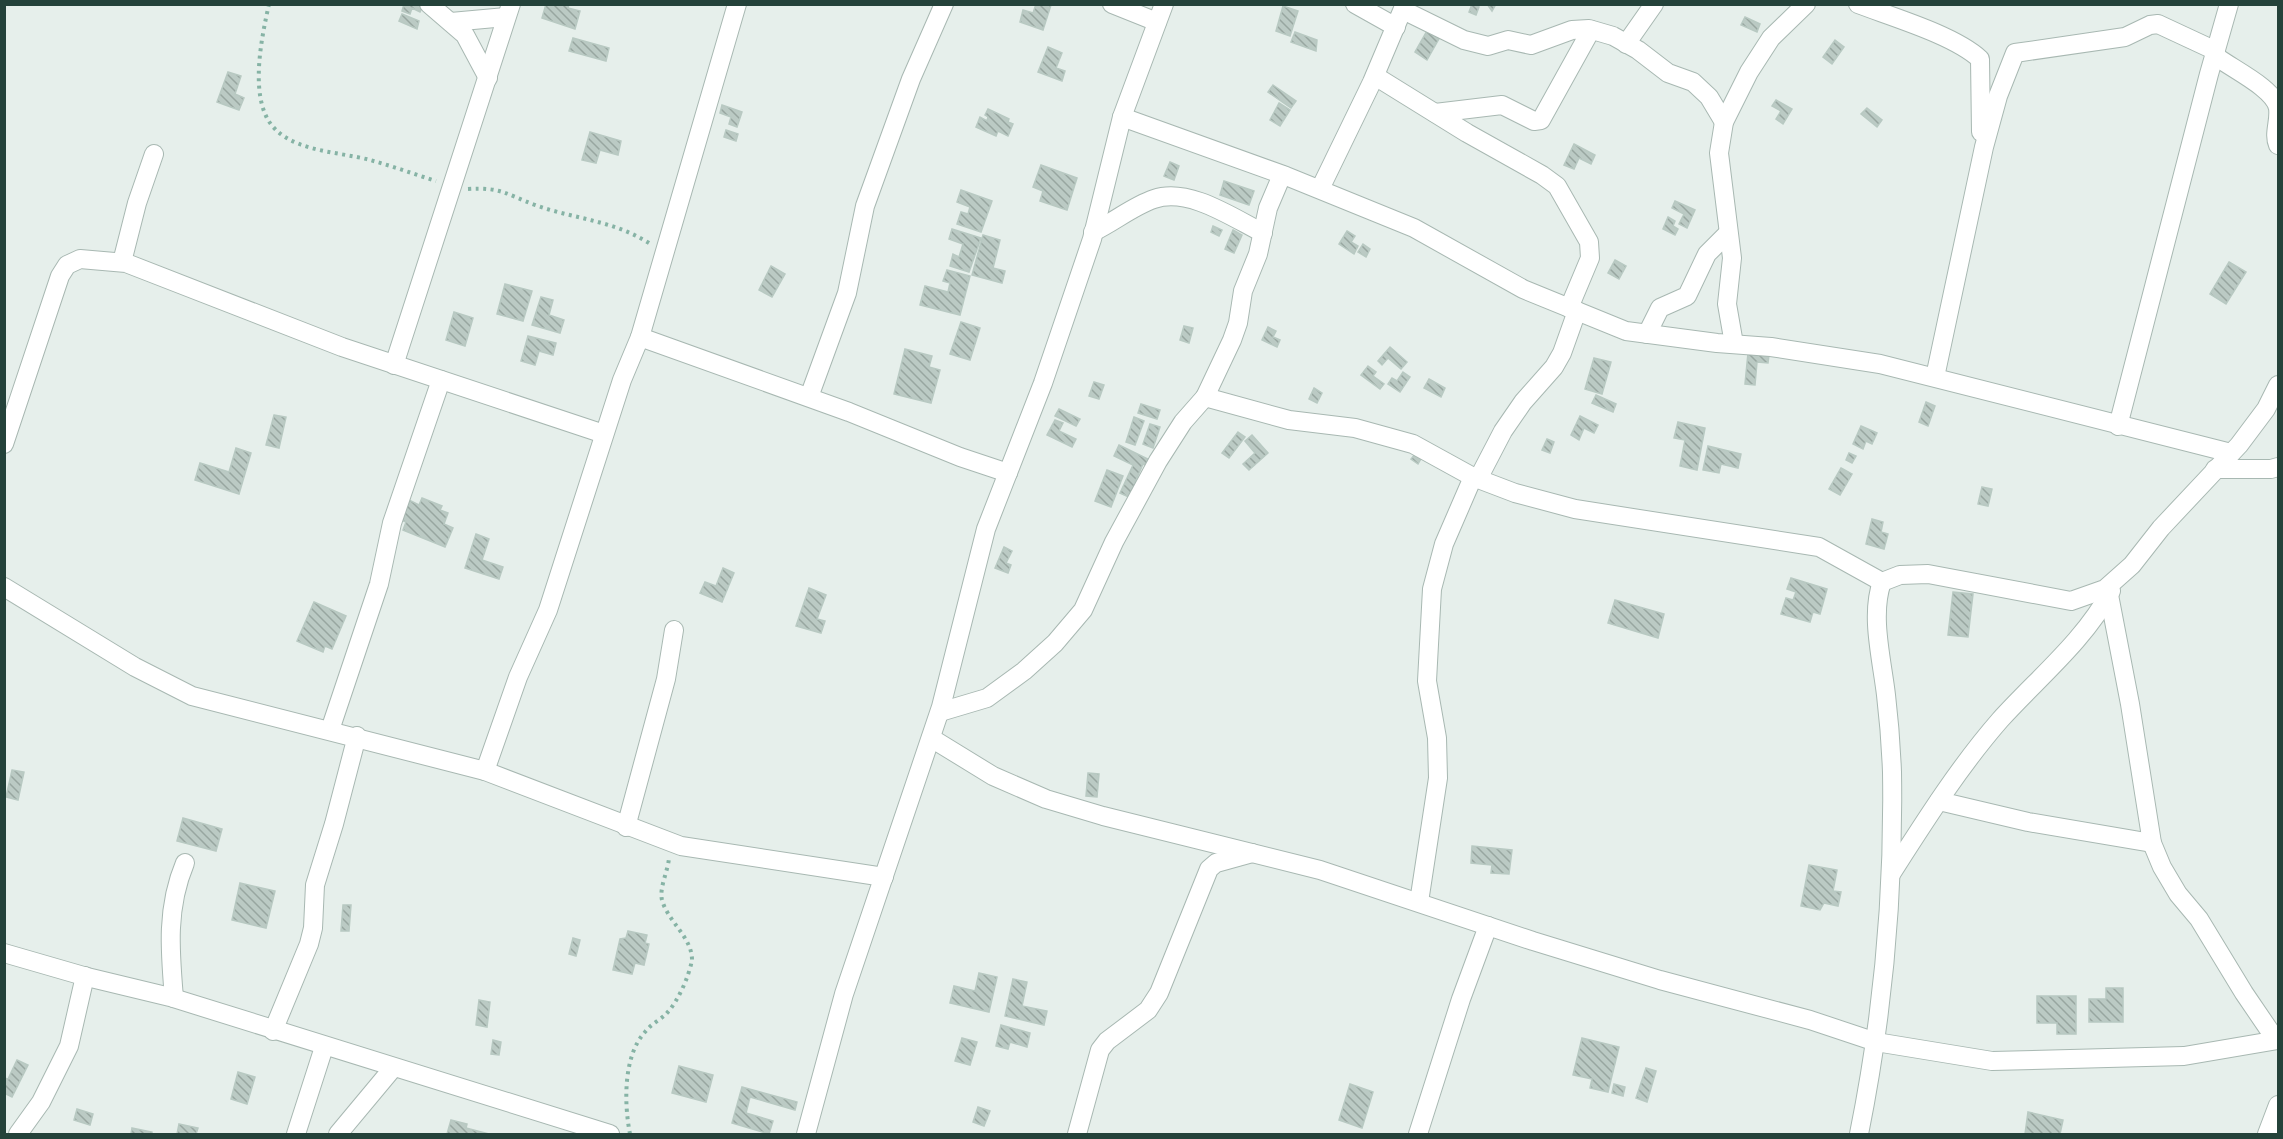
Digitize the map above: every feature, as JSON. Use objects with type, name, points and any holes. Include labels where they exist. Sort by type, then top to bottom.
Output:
[{"type":"street","points":[[429,4],[465,35],[488,78]]},
{"type":"street","points":[[485,771],[518,677],[548,610],[604,434],[640,337],[738,4]]},
{"type":"street","points":[[809,397],[847,293],[856,242],[868,196],[911,79],[944,4]]},
{"type":"street","points":[[1112,4],[1157,22]]},
{"type":"street","points":[[806,1134],[844,994],[940,712],[986,529],[1043,383],[1093,232],[1122,117],[1164,4]]},
{"type":"street","points":[[1355,4],[1395,27]]},
{"type":"street","points":[[1626,44],[1654,4]]},
{"type":"street","points":[[1734,344],[1726,304],[1732,258],[1719,153],[1724,122],[1749,72],[1771,38],[1806,4]]},
{"type":"street","points":[[1858,4],[1919,27],[1973,52],[1980,59],[1981,130],[1984,148]]},
{"type":"street","points":[[2118,426],[2229,4]]},
{"type":"street","points":[[1320,189],[1375,76],[1404,7],[1455,36],[1488,46],[1508,40],[1531,45],[1572,30],[1592,30],[1626,44],[1668,73],[1679,75],[1693,82],[1709,97],[1724,122]]},
{"type":"street","points":[[394,365],[509,11],[451,22]]},
{"type":"street","points":[[1935,376],[1984,148],[2006,72],[2013,56],[2021,51],[2125,37],[2150,25],[2158,24],[2215,53],[2239,74],[2273,89],[2272,94],[2278,108],[2276,139],[2278,146]]},
{"type":"street","points":[[1435,113],[1502,105],[1534,121],[1541,120],[1592,30]]},
{"type":"street","points":[[1375,76],[1557,186],[1569,202],[1589,242],[1590,258],[1562,353],[1554,367],[1510,422],[1476,478],[1444,544],[1432,590],[1426,681],[1437,738],[1438,778],[1419,902]]},
{"type":"street","points":[[1122,117],[1320,189],[1414,228],[1523,289],[1626,331],[1734,344],[1771,346],[1880,364],[2062,408],[2118,426],[2231,453]]},
{"type":"street","points":[[122,262],[137,203],[154,154]]},
{"type":"street","points":[[940,712],[987,698],[1024,671],[1055,643],[1083,610],[1114,542],[1158,460],[1183,422],[1205,397],[1232,340],[1238,323],[1243,291],[1258,254],[1268,208],[1282,175]]},
{"type":"street","points":[[1093,232],[1156,198],[1172,196],[1195,201],[1263,233]]},
{"type":"street","points":[[1647,334],[1660,308],[1687,296],[1707,254],[1728,232]]},
{"type":"street","points":[[4,444],[67,264],[80,259],[122,262],[394,365],[604,434]]},
{"type":"street","points":[[640,337],[809,397],[1008,473]]},
{"type":"street","points":[[330,730],[379,584],[392,524],[441,380]]},
{"type":"street","points":[[1882,582],[1900,575],[1928,574],[2071,601],[2105,589],[2132,565],[2161,528],[2231,453],[2266,409],[2278,385]]},
{"type":"street","points":[[1205,397],[1289,420],[1355,428],[1413,444],[1476,478],[1515,493],[1575,509],[1819,547],[1882,582]]},
{"type":"street","points":[[2215,469],[2271,469],[2278,466]]},
{"type":"street","points":[[1890,875],[1939,801],[2000,721],[2073,645],[2109,595],[2119,576]]},
{"type":"street","points":[[1859,1134],[1883,992],[1890,875],[1891,749],[1879,636],[1878,594],[1882,582]]},
{"type":"street","points":[[4,587],[135,667],[192,696],[357,736],[485,771],[532,787],[626,827],[669,842],[730,856],[884,877]]},
{"type":"street","points":[[931,738],[993,776],[1046,799],[1143,827],[1254,852],[1419,902],[1660,980],[1810,1020],[1876,1042],[1934,1054],[2003,1061],[2184,1056],[2277,1040],[2244,993],[2199,919],[2178,894],[2162,867],[2152,843],[2127,683],[2109,595]]},
{"type":"street","points":[[626,827],[668,669],[674,630]]},
{"type":"street","points":[[273,1031],[309,944],[313,928],[315,885],[357,736]]},
{"type":"street","points":[[1939,801],[2028,822],[2152,843]]},
{"type":"street","points":[[1077,1134],[1100,1050],[1107,1041],[1148,1010],[1159,993],[1209,869],[1216,863],[1254,852]]},
{"type":"street","points":[[174,998],[169,954],[170,921],[178,881],[185,863]]},
{"type":"street","points":[[1418,1134],[1461,999],[1488,926]]},
{"type":"street","points":[[4,953],[174,998],[324,1047],[610,1134]]},
{"type":"street","points":[[18,1134],[41,1102],[69,1046],[85,976]]},
{"type":"street","points":[[296,1134],[324,1047]]},
{"type":"street","points":[[338,1134],[393,1068]]},
{"type":"street","points":[[2267,1134],[2278,1105]]},
{"type":"path","points":[[268,4],[259,47],[258,72],[266,117],[280,134],[305,146],[368,160],[450,188],[511,193],[534,205],[609,224],[633,234],[665,253]]},
{"type":"path","points":[[630,1134],[626,1102],[635,1052],[643,1034],[673,1006],[692,960],[685,939],[661,898],[669,842]]},
{"type":"building","points":[[404,4],[423,5],[420,12],[412,8],[410,14],[402,11]]},
{"type":"building","points":[[546,4],[569,4],[568,8],[580,11],[575,29],[542,18]]},
{"type":"building","points":[[1036,4],[1051,5],[1043,30],[1020,22],[1023,10],[1033,13]]},
{"type":"building","points":[[1472,4],[1479,7],[1476,15],[1469,12]]},
{"type":"building","points":[[1487,4],[1496,4],[1492,11]]},
{"type":"building","points":[[1283,6],[1298,11],[1290,36],[1276,31]]},
{"type":"building","points":[[402,14],[419,21],[417,29],[399,21]]},
{"type":"building","points":[[1745,17],[1760,24],[1757,32],[1741,25]]},
{"type":"building","points":[[1428,29],[1440,37],[1427,60],[1415,52]]},
{"type":"building","points":[[1295,32],[1317,40],[1316,51],[1291,42]]},
{"type":"building","points":[[573,38],[609,48],[606,61],[569,51]]},
{"type":"building","points":[[1835,40],[1844,47],[1832,64],[1823,57]]},
{"type":"building","points":[[1048,47],[1062,53],[1056,68],[1065,71],[1062,81],[1038,72]]},
{"type":"building","points":[[228,72],[241,76],[235,94],[244,98],[239,110],[217,102]]},
{"type":"building","points":[[1273,85],[1296,101],[1291,108],[1268,92]]},
{"type":"building","points":[[1776,100],[1792,109],[1783,124],[1776,119],[1781,111],[1772,106]]},
{"type":"building","points":[[1279,103],[1290,110],[1280,126],[1270,120]]},
{"type":"building","points":[[722,105],[742,112],[737,127],[729,124],[731,117],[720,113]]},
{"type":"building","points":[[1867,108],[1882,120],[1877,127],[1861,114]]},
{"type":"building","points":[[988,109],[1009,119],[1008,122],[1013,124],[1008,136],[998,131],[996,136],[976,127],[980,117],[987,121],[988,117],[985,115]]},
{"type":"building","points":[[726,130],[738,134],[736,141],[724,137]]},
{"type":"building","points":[[590,132],[621,141],[618,155],[600,150],[596,163],[582,160]]},
{"type":"building","points":[[1574,144],[1595,155],[1591,164],[1579,158],[1574,169],[1564,165]]},
{"type":"building","points":[[1170,162],[1179,166],[1174,180],[1164,176]]},
{"type":"building","points":[[1041,165],[1077,178],[1067,210],[1040,201],[1043,191],[1033,187]]},
{"type":"building","points":[[1224,181],[1254,191],[1249,205],[1220,195]]},
{"type":"building","points":[[961,190],[992,201],[981,232],[957,224],[961,212],[968,214],[970,207],[957,202]]},
{"type":"building","points":[[1675,201],[1695,210],[1687,228],[1679,224],[1684,214],[1672,208]]},
{"type":"building","points":[[1668,217],[1675,221],[1673,226],[1678,229],[1675,235],[1663,229]]},
{"type":"building","points":[[1213,226],[1222,230],[1219,236],[1211,232]]},
{"type":"building","points":[[952,229],[981,238],[969,272],[950,266],[953,254],[959,257],[963,244],[949,239]]},
{"type":"building","points":[[1233,230],[1242,235],[1234,253],[1225,249]]},
{"type":"building","points":[[1347,231],[1355,236],[1351,242],[1358,246],[1354,254],[1339,244]]},
{"type":"building","points":[[983,235],[1000,240],[993,268],[1005,271],[1002,283],[972,275]]},
{"type":"building","points":[[1363,244],[1370,249],[1366,257],[1358,252]]},
{"type":"building","points":[[1615,260],[1626,266],[1619,279],[1608,273]]},
{"type":"building","points":[[2229,262],[2246,272],[2226,304],[2210,294]]},
{"type":"building","points":[[771,266],[785,274],[772,297],[759,290]]},
{"type":"building","points":[[947,270],[970,276],[960,315],[920,305],[925,286],[948,292],[950,283],[943,281]]},
{"type":"building","points":[[505,284],[532,291],[523,321],[497,314]]},
{"type":"building","points":[[541,297],[553,300],[549,315],[564,320],[560,333],[532,325]]},
{"type":"building","points":[[454,312],[473,318],[465,346],[446,340]]},
{"type":"building","points":[[961,322],[980,328],[970,360],[950,354]]},
{"type":"building","points":[[1184,326],[1193,328],[1189,343],[1180,340]]},
{"type":"building","points":[[1268,327],[1276,331],[1273,337],[1280,340],[1277,347],[1262,340]]},
{"type":"building","points":[[528,336],[556,343],[553,355],[539,351],[535,365],[521,361]]},
{"type":"building","points":[[1390,347],[1407,362],[1401,369],[1388,358],[1382,365],[1378,361]]},
{"type":"building","points":[[905,349],[932,356],[929,367],[940,370],[931,403],[894,394]]},
{"type":"building","points":[[1748,353],[1769,355],[1768,363],[1757,362],[1755,385],[1745,384]]},
{"type":"building","points":[[1594,358],[1611,362],[1602,394],[1585,389]]},
{"type":"building","points":[[1368,366],[1376,372],[1373,376],[1384,384],[1380,389],[1361,375]]},
{"type":"building","points":[[1403,372],[1410,377],[1400,392],[1388,384],[1392,378],[1397,381]]},
{"type":"building","points":[[1429,379],[1445,388],[1441,397],[1424,388]]},
{"type":"building","points":[[1094,382],[1104,385],[1099,399],[1089,396]]},
{"type":"building","points":[[1314,388],[1322,393],[1317,403],[1309,399]]},
{"type":"building","points":[[1596,395],[1616,404],[1613,412],[1592,403]]},
{"type":"building","points":[[1926,402],[1935,406],[1928,426],[1919,422]]},
{"type":"building","points":[[1141,404],[1160,410],[1157,419],[1138,413]]},
{"type":"building","points":[[1059,409],[1080,419],[1076,426],[1055,416]]},
{"type":"building","points":[[274,415],[286,417],[279,448],[266,445]]},
{"type":"building","points":[[1580,416],[1598,425],[1594,433],[1584,428],[1579,440],[1571,435]]},
{"type":"building","points":[[1134,417],[1144,421],[1135,445],[1126,442]]},
{"type":"building","points":[[1055,420],[1063,423],[1059,431],[1076,439],[1072,447],[1047,435]]},
{"type":"building","points":[[1678,422],[1705,428],[1697,470],[1680,466],[1685,440],[1674,438]]},
{"type":"building","points":[[1150,424],[1160,427],[1153,448],[1143,444]]},
{"type":"building","points":[[1861,426],[1877,433],[1872,444],[1866,441],[1863,449],[1853,444]]},
{"type":"building","points":[[1238,432],[1245,437],[1229,458],[1222,453]]},
{"type":"building","points":[[1252,435],[1268,453],[1249,470],[1243,464],[1255,453],[1245,441]]},
{"type":"building","points":[[1547,439],[1554,442],[1550,453],[1542,450]]},
{"type":"building","points":[[1119,445],[1150,460],[1147,466],[1143,464],[1135,482],[1142,485],[1129,497],[1120,493],[1133,465],[1114,456]]},
{"type":"building","points":[[1708,446],[1741,454],[1738,468],[1721,464],[1719,473],[1703,470]]},
{"type":"building","points":[[236,448],[251,453],[239,494],[195,480],[200,463],[229,472]]},
{"type":"building","points":[[1416,453],[1422,457],[1418,464],[1411,459]]},
{"type":"building","points":[[1849,453],[1856,456],[1852,463],[1846,460]]},
{"type":"building","points":[[1841,468],[1852,474],[1840,495],[1829,489]]},
{"type":"building","points":[[1107,470],[1123,476],[1111,507],[1095,501]]},
{"type":"building","points":[[1982,487],[1992,489],[1988,506],[1978,504]]},
{"type":"building","points":[[422,498],[442,506],[440,510],[448,513],[444,524],[453,528],[445,547],[403,530],[406,522],[399,519],[407,499],[419,505]]},
{"type":"building","points":[[1872,519],[1883,522],[1881,532],[1888,534],[1884,549],[1866,544]]},
{"type":"building","points":[[476,534],[489,539],[482,560],[503,567],[499,579],[465,568]]},
{"type":"building","points":[[1004,547],[1012,551],[1006,563],[1011,565],[1008,573],[995,568]]},
{"type":"building","points":[[723,568],[734,573],[722,602],[700,593],[705,582],[716,586]]},
{"type":"building","points":[[1791,578],[1827,589],[1820,614],[1813,612],[1810,622],[1781,614],[1786,598],[1793,600],[1796,592],[1787,589]]},
{"type":"building","points":[[809,588],[826,595],[817,619],[825,621],[821,633],[796,626]]},
{"type":"building","points":[[1953,592],[1973,594],[1968,637],[1948,635]]},
{"type":"building","points":[[1615,600],[1664,614],[1658,638],[1608,623]]},
{"type":"building","points":[[314,602],[346,616],[332,649],[325,646],[323,652],[297,641]]},
{"type":"building","points":[[12,770],[24,772],[18,800],[6,797]]},
{"type":"building","points":[[1088,773],[1099,774],[1097,797],[1086,796]]},
{"type":"building","points":[[183,818],[222,829],[216,851],[177,841]]},
{"type":"building","points":[[1472,846],[1512,850],[1509,874],[1491,873],[1492,865],[1471,863]]},
{"type":"building","points":[[1809,865],[1837,870],[1833,891],[1841,892],[1838,906],[1824,903],[1820,910],[1801,906]]},
{"type":"building","points":[[240,883],[275,891],[266,928],[232,920]]},
{"type":"building","points":[[343,905],[351,905],[349,931],[341,931]]},
{"type":"building","points":[[628,931],[647,935],[645,943],[649,944],[644,965],[635,963],[632,974],[613,970],[620,939],[626,938]]},
{"type":"building","points":[[573,938],[580,940],[576,956],[569,954]]},
{"type":"building","points":[[979,973],[997,977],[989,1012],[950,1003],[954,986],[975,991]]},
{"type":"building","points":[[1013,979],[1027,982],[1022,1006],[1047,1011],[1044,1025],[1005,1016]]},
{"type":"building","points":[[2106,988],[2123,988],[2123,1022],[2089,1022],[2089,999],[2106,999]]},
{"type":"building","points":[[2037,996],[2076,996],[2076,1034],[2057,1034],[2057,1023],[2037,1023]]},
{"type":"building","points":[[479,1000],[490,1002],[487,1027],[476,1025]]},
{"type":"building","points":[[1001,1025],[1030,1033],[1027,1047],[1010,1042],[1008,1049],[996,1046]]},
{"type":"building","points":[[962,1038],[977,1042],[970,1065],[955,1061]]},
{"type":"building","points":[[1582,1038],[1619,1047],[1608,1092],[1590,1088],[1592,1079],[1573,1075]]},
{"type":"building","points":[[493,1040],[501,1042],[499,1055],[491,1054]]},
{"type":"building","points":[[17,1060],[28,1065],[12,1097],[4,1093],[4,1078],[8,1079]]},
{"type":"building","points":[[679,1066],[713,1075],[706,1102],[672,1093]]},
{"type":"building","points":[[1646,1068],[1656,1071],[1647,1102],[1636,1098]]},
{"type":"building","points":[[238,1072],[255,1077],[247,1104],[231,1099]]},
{"type":"building","points":[[1350,1084],[1373,1092],[1362,1128],[1339,1120]]},
{"type":"building","points":[[1614,1084],[1625,1087],[1623,1096],[1612,1093]]},
{"type":"building","points":[[742,1087],[797,1102],[795,1110],[750,1097],[746,1113],[773,1121],[769,1134],[732,1123]]},
{"type":"building","points":[[978,1107],[990,1111],[984,1126],[973,1122]]},
{"type":"building","points":[[77,1109],[93,1114],[90,1125],[74,1120]]},
{"type":"building","points":[[2028,1112],[2063,1120],[2060,1134],[2025,1134]]},
{"type":"building","points":[[451,1120],[467,1124],[466,1128],[489,1134],[447,1134]]},
{"type":"building","points":[[179,1124],[198,1128],[196,1134],[177,1134]]},
{"type":"building","points":[[132,1128],[152,1132],[152,1134],[131,1134]]}]
